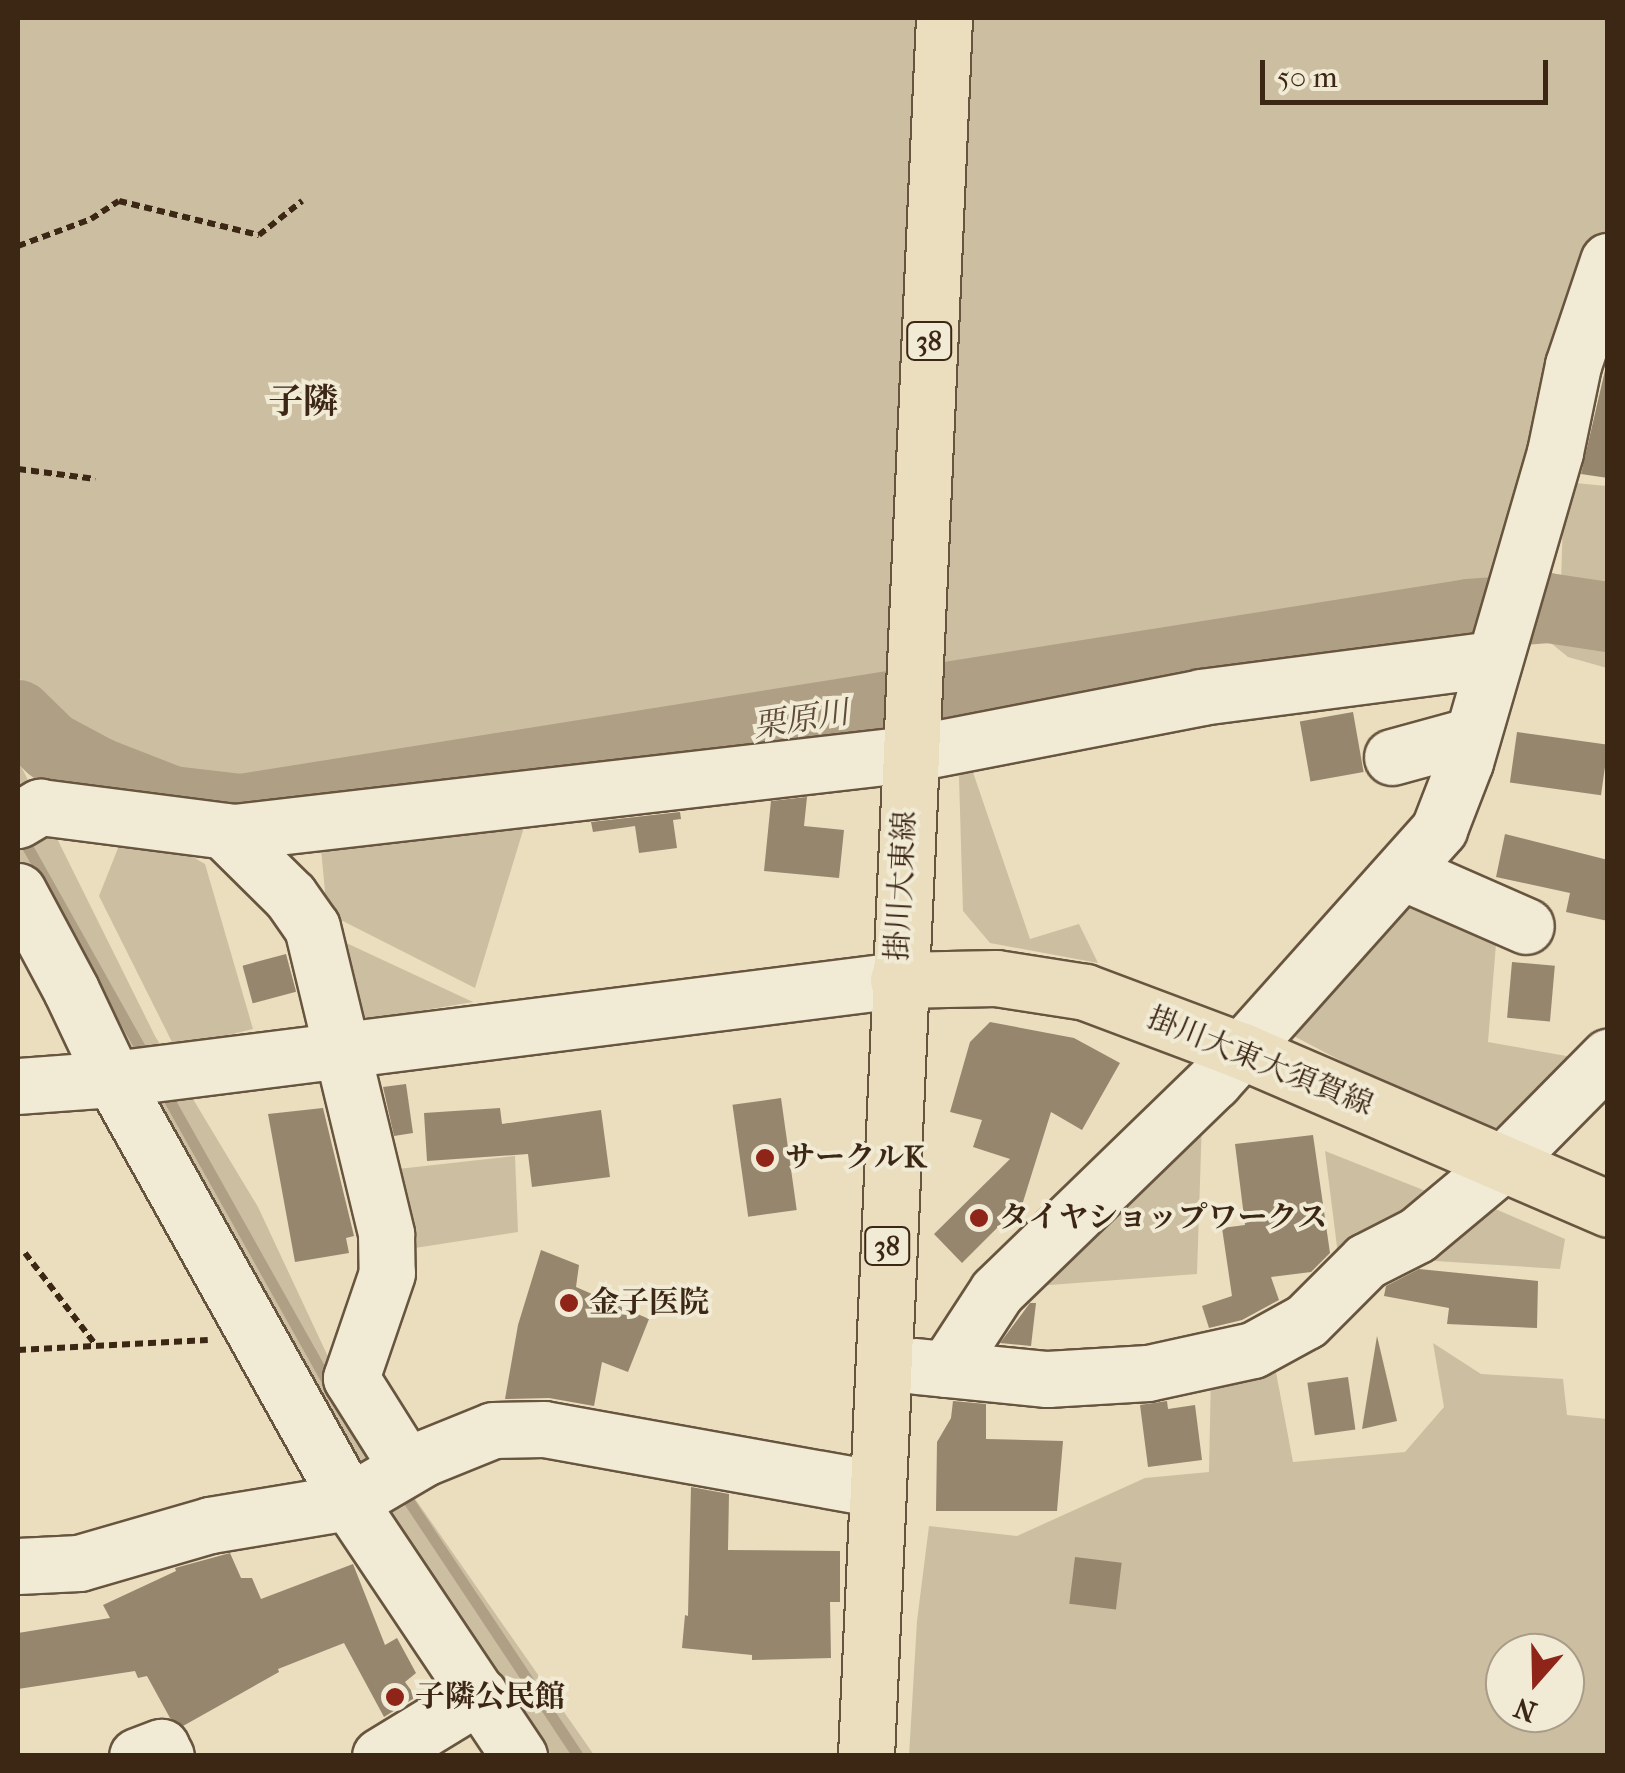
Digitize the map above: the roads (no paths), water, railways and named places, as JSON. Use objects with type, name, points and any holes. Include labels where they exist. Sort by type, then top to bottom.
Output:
[{"type":"main road","name":"掛川大東線","points":[[866,1756],[944,18]]},
{"type":"main road","name":"掛川大東大須賀線","points":[[898,980],[996,978],[1085,992],[1242,1051],[1608,1209]]},
{"type":"street","points":[[946,1369],[997,1291],[1242,1051],[1439,830],[1472,735],[1555,452],[1572,365],[1608,262]]},
{"type":"street","points":[[29,814],[224,831],[910,746],[1496,649]]},
{"type":"street","points":[[1392,756],[1472,735]]},
{"type":"street","points":[[224,831],[290,896],[312,927],[386,1234],[386,1273],[351,1378],[380,1484],[480,1695],[519,1756]]},
{"type":"street","points":[[1403,872],[1526,926]]},
{"type":"street","points":[[18,891],[254,1338],[380,1484]]},
{"type":"street","points":[[18,1086],[118,1078],[898,980]]},
{"type":"street","points":[[883,1363],[1047,1379],[1148,1374],[1253,1350],[1306,1321],[1366,1261],[1417,1235],[1502,1164],[1608,1057]]},
{"type":"street","points":[[18,1566],[79,1563],[210,1525],[380,1484],[493,1430],[544,1430],[876,1489]]},
{"type":"street","points":[[380,1756],[480,1695]]},
{"type":"street","points":[[137,1756],[161,1746],[166,1756]]},
{"type":"waterway","name":"栗原川","points":[[18,715],[51,747],[98,772],[172,801],[241,809],[1469,614],[1548,608],[1608,617]]},
{"type":"waterway","points":[[19,832],[147,1060]]},
{"type":"waterway","points":[[163,1089],[330,1387]]},
{"type":"waterway","points":[[400,1488],[578,1756]]},
{"type":"place","name":"サークルK","points":[[765,1158]]},
{"type":"place","name":"タイヤショップワークス","points":[[979,1218]]},
{"type":"place","name":"金子医院","points":[[569,1303]]},
{"type":"place","name":"子隣公民館","points":[[395,1697]]},
{"type":"district","name":"子隣","points":[[303,402]]}]
